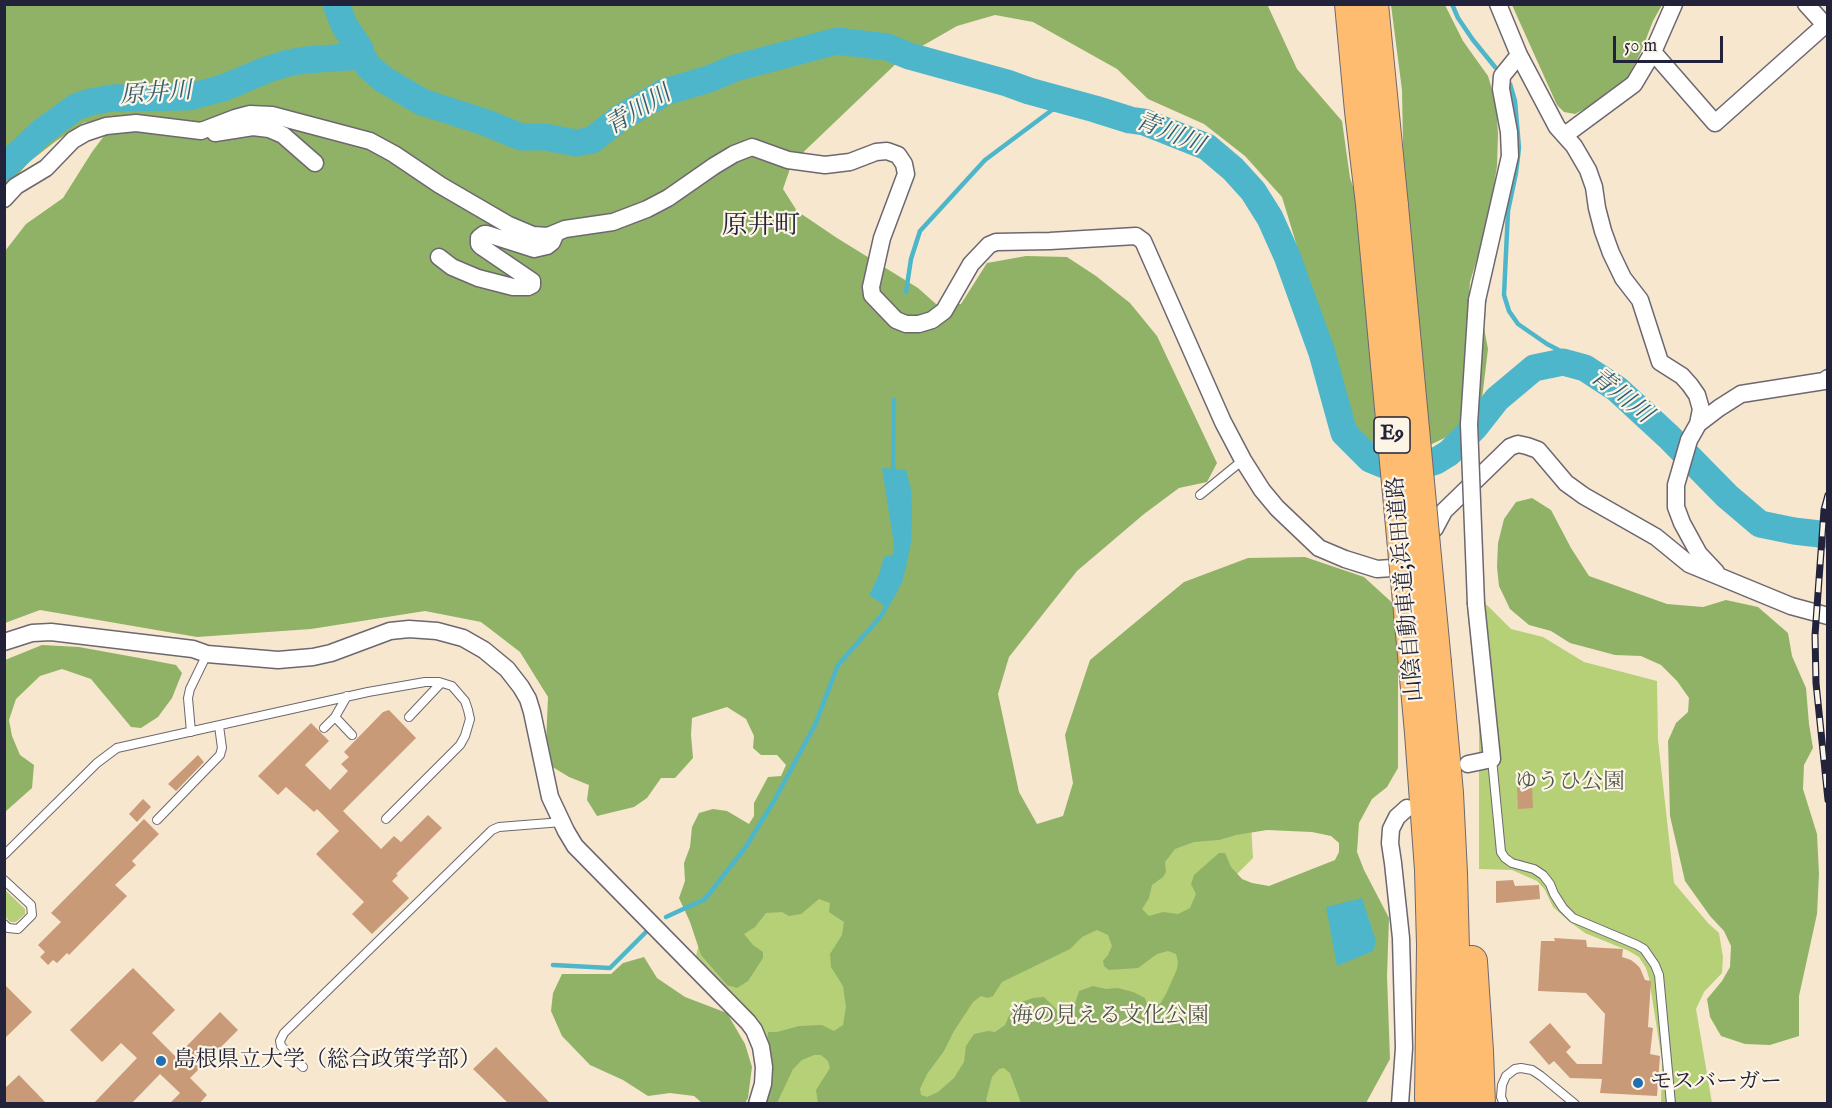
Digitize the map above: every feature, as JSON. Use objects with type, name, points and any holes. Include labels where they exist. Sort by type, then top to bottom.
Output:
[{"type":"highway","points":[[1340,4],[1360,111]]},
{"type":"highway","name":"山陰自動車道;浜田道路","points":[[1350,4],[1360,111],[1382,205]]},
{"type":"highway","name":"山陰自動車道;浜田道路","points":[[1373,4],[1382,205],[1429,670],[1448,793],[1454,949],[1451,1104]]},
{"type":"highway","points":[[1429,670],[1457,802],[1468,893],[1479,1104]]},
{"type":"highway","name":"山陰自動車道;浜田道路","points":[[1429,670],[1420,733],[1430,870],[1432,945],[1430,1104]]},
{"type":"highway","points":[[1415,1104],[1431,1030]]},
{"type":"street","points":[[1498,4],[1519,55],[1557,127],[1565,135],[1588,170],[1603,231],[1611,253],[1623,278],[1640,300],[1660,362],[1682,376],[1697,395],[1701,409],[1698,424],[1689,440],[1676,484],[1676,507],[1699,554],[1721,577]]},
{"type":"street","points":[[1565,135],[1634,84],[1653,52],[1674,4]]},
{"type":"street","points":[[1653,52],[1715,123],[1825,25],[1806,4]]},
{"type":"street","points":[[1468,764],[1492,759],[1476,604],[1471,513],[1469,424],[1477,300],[1510,156],[1509,132],[1501,89],[1502,76],[1519,55]]},
{"type":"street","points":[[4,199],[16,186],[46,168],[73,140],[106,126],[136,123],[201,131],[250,114],[272,115],[359,137],[394,154],[440,185],[507,224],[533,235],[548,236],[565,229],[613,222],[647,209],[668,198],[734,154],[752,147],[788,160],[825,165],[850,162],[876,152],[887,151],[898,155],[904,164],[906,174],[882,238],[871,287],[872,296],[891,316],[906,324],[919,324],[932,320],[944,310],[972,264],[989,245],[996,242],[1136,236],[1143,241],[1223,422],[1243,460],[1262,490],[1277,508],[1319,548],[1377,569],[1392,568],[1435,528],[1444,511],[1509,447],[1518,444],[1538,450],[1566,483],[1584,496],[1656,537],[1689,564],[1791,606],[1827,616]]},
{"type":"street","points":[[205,129],[213,133],[253,128],[269,129],[283,135],[315,164]]},
{"type":"street","points":[[439,257],[452,267],[478,278],[513,287],[528,287],[532,285],[532,281],[482,247],[479,244],[479,238],[487,234],[534,249],[552,242],[556,233]]},
{"type":"street","points":[[1698,424],[1741,394],[1824,381],[1827,378]]},
{"type":"street","points":[[4,642],[32,633],[51,632],[183,648],[207,654],[278,660],[313,657],[390,632],[409,629],[437,631],[471,642],[501,664],[524,692],[532,712],[550,797],[561,822],[581,853],[748,1022],[758,1039],[764,1067],[763,1084],[757,1104]]},
{"type":"street","points":[[1400,1104],[1404,1048],[1401,938],[1390,843],[1391,829],[1397,817],[1407,808]]},
{"type":"lane","points":[[1200,495],[1243,460]]},
{"type":"lane","points":[[191,732],[188,698],[207,654]]},
{"type":"lane","points":[[4,855],[97,763],[117,748],[347,696],[425,682],[452,686],[465,701],[470,719],[465,736],[460,745],[386,819]]},
{"type":"lane","points":[[409,717],[441,683]]},
{"type":"lane","points":[[324,728],[335,717],[347,696]]},
{"type":"lane","points":[[335,717],[352,735]]},
{"type":"lane","points":[[157,820],[220,755],[222,748],[219,726]]},
{"type":"lane","points":[[1492,759],[1501,852],[1504,858],[1512,863],[1534,869],[1543,875],[1563,908],[1573,918],[1644,949],[1655,965],[1659,975],[1671,1104]]},
{"type":"lane","points":[[303,1067],[281,1046],[280,1041],[284,1033],[492,830],[499,827],[561,822]]},
{"type":"lane","points":[[4,880],[31,905],[32,915],[18,929],[8,928],[4,924]]},
{"type":"lane","points":[[1504,1104],[1501,1096],[1502,1085],[1506,1077],[1515,1069],[1521,1068],[1532,1070],[1541,1076],[1575,1104]]},
{"type":"green space","points":[[1267,4],[1297,69],[1342,121],[1350,178],[1360,207],[1404,197],[1402,90],[1391,5],[1445,5],[1463,41],[1488,76],[1496,103],[1497,166],[1489,219],[1470,282],[1468,309],[1484,328],[1488,349],[1482,399],[1457,432],[1405,457],[1384,456],[1351,431],[1344,400],[1282,197],[1245,156],[1204,124],[1148,99],[1117,69],[1033,22],[995,15],[957,26],[903,57],[792,163],[783,189],[797,211],[918,288],[936,304],[961,304],[987,263],[1026,256],[1067,257],[1130,303],[1157,336],[1217,463],[1207,482],[1179,488],[1144,514],[1077,571],[1009,657],[998,694],[1019,792],[1037,824],[1063,816],[1073,783],[1065,735],[1090,660],[1184,582],[1248,558],[1305,557],[1364,577],[1398,608],[1398,768],[1387,787],[1372,799],[1359,823],[1357,852],[1389,918],[1387,976],[1390,1059],[1366,1103],[1021,1103],[1010,1073],[1004,1068],[999,1069],[992,1077],[986,1100],[988,1103],[818,1103],[816,1090],[830,1068],[828,1061],[821,1055],[814,1055],[802,1060],[793,1069],[777,1103],[764,1103],[768,1032],[799,1026],[822,1025],[834,1031],[843,1025],[846,1007],[843,986],[831,967],[830,954],[842,935],[844,922],[829,912],[830,903],[819,899],[801,914],[789,916],[782,912],[766,913],[755,927],[744,934],[763,952],[763,958],[748,981],[737,988],[727,985],[701,955],[679,898],[685,881],[684,863],[690,847],[692,827],[699,813],[713,809],[727,811],[749,824],[754,816],[754,803],[768,777],[781,776],[786,765],[777,755],[761,755],[753,748],[754,736],[746,719],[727,707],[692,718],[693,758],[675,778],[661,778],[647,798],[634,807],[597,816],[587,800],[589,785],[551,766],[546,744],[548,697],[520,652],[481,622],[425,611],[311,629],[197,637],[40,610],[5,623],[5,251],[26,224],[63,198],[104,136],[113,117],[83,123],[56,141],[29,162],[5,189],[5,5]],"holes":[[[1267,830],[1312,832],[1331,836],[1339,843],[1339,852],[1335,860],[1269,886],[1242,879],[1231,867],[1225,853],[1219,853],[1194,875],[1191,884],[1196,894],[1190,908],[1178,914],[1163,912],[1149,916],[1142,909],[1149,898],[1152,885],[1166,872],[1165,862],[1175,849],[1194,842],[1219,840]],[[1097,930],[1108,935],[1112,946],[1103,961],[1104,966],[1109,970],[1138,968],[1157,954],[1168,951],[1176,954],[1177,969],[1160,1004],[1150,1007],[1145,998],[1133,992],[1093,986],[1079,991],[1073,1010],[1067,1013],[1059,1012],[1044,997],[1019,1003],[1005,1025],[995,1032],[974,1034],[966,1046],[964,1062],[954,1078],[938,1092],[927,1097],[921,1095],[920,1089],[927,1074],[944,1051],[973,1002],[981,996],[988,998],[993,996],[1002,982],[1070,949],[1082,937]]]},
{"type":"green space","points":[[1512,5],[1662,5],[1626,81],[1596,103],[1575,114],[1564,112],[1557,105]]},
{"type":"green space","points":[[1532,498],[1551,510],[1589,576],[1667,604],[1703,607],[1726,600],[1758,607],[1788,633],[1792,656],[1806,688],[1813,748],[1804,765],[1803,789],[1817,834],[1819,874],[1817,914],[1799,996],[1799,1036],[1770,1045],[1745,1044],[1721,1036],[1710,1017],[1707,999],[1730,967],[1731,946],[1724,931],[1710,916],[1685,881],[1670,816],[1668,741],[1676,723],[1688,712],[1689,698],[1677,681],[1661,665],[1641,656],[1615,655],[1570,643],[1551,631],[1529,625],[1510,609],[1499,586],[1498,543],[1504,519],[1516,502]]},
{"type":"green space","name":"ゆうひ公園","points":[[1487,605],[1511,629],[1543,637],[1584,662],[1657,681],[1658,740],[1674,883],[1719,933],[1723,957],[1722,973],[1704,992],[1696,1009],[1712,1103],[1661,1103],[1662,1061],[1649,978],[1639,957],[1585,933],[1570,922],[1553,907],[1545,890],[1537,881],[1512,870],[1479,869],[1479,722],[1467,607]]},
{"type":"green space","points":[[42,645],[79,647],[176,665],[182,673],[172,698],[158,717],[141,728],[131,727],[91,679],[62,669],[40,676],[16,699],[9,720],[12,736],[20,755],[34,765],[32,788],[5,812],[5,660]]},
{"type":"green space","name":"海の見える文化公園","points":[[1251,824],[1253,858],[1234,877],[1201,1103],[768,1103],[772,1053],[759,1020],[696,956],[701,936],[712,918],[1172,830]]},
{"type":"green space","points":[[4,889],[25,909],[25,914],[16,922],[10,922],[5,916]]},
{"type":"green space","points":[[644,957],[657,978],[685,997],[727,1013],[745,1044],[752,1067],[748,1098],[745,1103],[702,1103],[694,1096],[670,1093],[648,1096],[623,1080],[590,1065],[562,1036],[551,1011],[553,993],[562,974],[611,974],[623,963]]},
{"type":"water","points":[[882,468],[906,470],[911,489],[911,543],[902,583],[888,608],[869,595],[884,557],[894,554]]},
{"type":"water","points":[[1362,898],[1376,941],[1373,951],[1337,966],[1326,907]]},
{"type":"building","points":[[389,710],[416,738],[343,811],[381,849],[394,836],[401,842],[428,815],[442,828],[396,874],[398,875],[392,881],[409,898],[372,934],[352,914],[364,902],[316,854],[339,831],[317,809],[314,812],[286,787],[278,795],[258,776],[311,723],[329,741],[305,765],[330,790],[348,771],[341,764],[349,757],[344,752],[383,712]]},
{"type":"building","points":[[198,755],[204,762],[176,791],[168,784]]},
{"type":"building","points":[[1532,786],[1533,808],[1518,809],[1517,787]]},
{"type":"building","points":[[143,799],[151,807],[137,822],[129,814]]},
{"type":"building","points":[[144,819],[159,834],[132,861],[136,865],[115,885],[127,896],[69,955],[67,953],[57,963],[53,960],[48,965],[40,957],[45,952],[38,945],[61,922],[51,913]]},
{"type":"building","points":[[1513,880],[1515,886],[1539,885],[1540,899],[1496,903],[1496,881]]},
{"type":"building","points":[[1554,938],[1586,940],[1587,947],[1623,949],[1622,957],[1636,964],[1645,980],[1651,981],[1648,1027],[1653,1028],[1650,1054],[1660,1056],[1657,1096],[1600,1093],[1602,1079],[1570,1078],[1554,1061],[1549,1065],[1529,1042],[1550,1023],[1571,1047],[1566,1052],[1577,1064],[1602,1064],[1605,1014],[1586,993],[1538,991],[1541,941],[1555,941]]},
{"type":"building","points":[[133,968],[175,1010],[152,1033],[176,1057],[220,1012],[238,1030],[190,1078],[207,1095],[199,1104],[169,1104],[180,1093],[160,1074],[131,1104],[93,1104],[137,1058],[121,1043],[102,1062],[70,1030]]},
{"type":"building","points":[[4,984],[32,1012],[4,1039]]},
{"type":"building","points":[[496,1047],[551,1104],[509,1104],[473,1069]]},
{"type":"building","points":[[19,1075],[47,1104],[4,1104],[4,1089]]},
{"type":"waterway","name":"青川川","points":[[336,4],[344,25],[368,66],[383,79],[422,102],[487,123],[521,137],[545,137],[576,143],[592,140],[620,118],[665,92],[709,79],[735,68],[837,41],[887,47],[909,56],[1130,120],[1144,122],[1207,147],[1233,169],[1253,191],[1270,218],[1287,256],[1322,353],[1344,433],[1370,459],[1407,470],[1436,461],[1449,453],[1475,427],[1497,399],[1534,368],[1563,362],[1585,368],[1617,389],[1669,437],[1727,496],[1760,524],[1828,535]]},
{"type":"waterway","points":[[1452,4],[1458,18],[1473,40],[1495,67]]},
{"type":"waterway","name":"原井川","points":[[4,167],[44,130],[76,107],[90,102],[112,98],[189,97],[223,88],[288,63],[362,56]]},
{"type":"waterway","points":[[1510,84],[1515,101],[1519,148],[1508,211],[1504,295],[1509,311],[1518,324],[1547,344],[1576,359],[1585,368]]},
{"type":"waterway","points":[[906,292],[911,259],[920,231],[985,160],[1064,101]]},
{"type":"waterway","points":[[893,474],[894,400]]},
{"type":"waterway","points":[[666,917],[705,899],[745,848],[774,801],[815,725],[838,665],[882,615],[888,603]]},
{"type":"waterway","points":[[553,965],[610,968],[646,932]]},
{"type":"railway","points":[[1828,495],[1824,510],[1815,635],[1816,683],[1828,800]]},
{"type":"place","name":"島根県立大学（総合政策学部）","points":[[161,1061]]},
{"type":"place","name":"モスバーガー","points":[[1638,1083]]},
{"type":"district","name":"原井町","points":[[761,228]]}]
